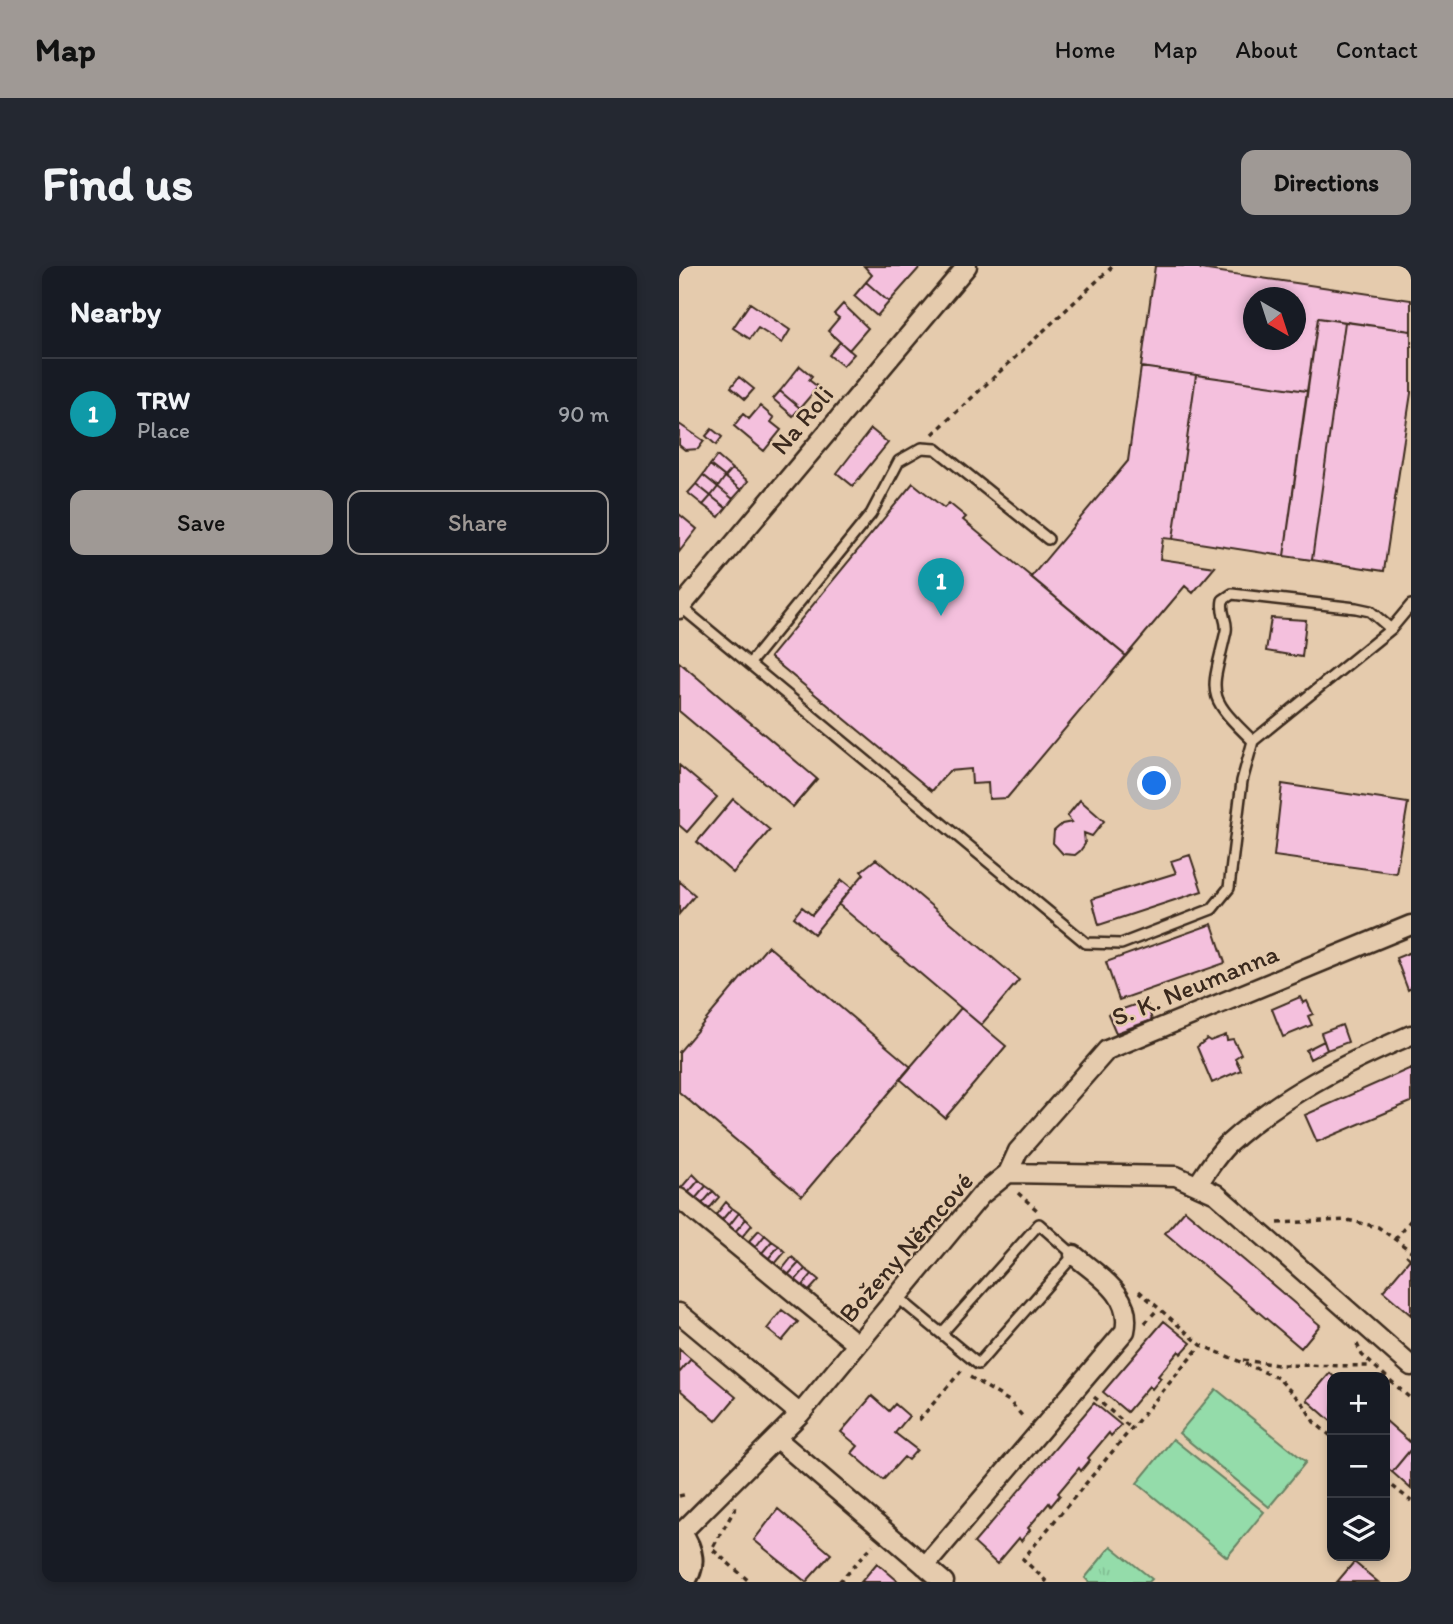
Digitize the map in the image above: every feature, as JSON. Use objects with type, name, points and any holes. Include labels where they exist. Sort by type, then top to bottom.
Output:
[{"type":"street","name":"Na Roli","points":[[680,607],[967,266]]},
{"type":"street","name":"S. K. Neumanna","points":[[1013,1180],[1018,1151],[1107,1050],[1411,925]]},
{"type":"street","points":[[1198,1184],[1226,1146],[1284,1102],[1344,1063],[1411,1035]]},
{"type":"street","name":"Boženy Němcové","points":[[679,1534],[800,1414],[981,1195],[1013,1180],[1176,1176],[1198,1184],[1216,1194],[1263,1234],[1411,1366]]},
{"type":"street","points":[[679,1198],[857,1344]]},
{"type":"street","points":[[925,1566],[1125,1331],[1128,1315],[1119,1294],[1073,1255]]},
{"type":"street","points":[[679,1313],[800,1414]]},
{"type":"street","points":[[777,1439],[944,1582]]},
{"type":"street","points":[[679,1534],[688,1548],[690,1558],[684,1581]]},
{"type":"lane","points":[[750,663],[871,514],[899,461],[922,448],[936,449],[1048,539]]},
{"type":"lane","points":[[1253,741],[1229,718],[1216,698],[1213,678],[1227,627],[1220,611],[1223,600],[1232,594],[1356,608],[1370,611],[1391,629]]},
{"type":"lane","points":[[680,607],[1086,943],[1121,944],[1212,909],[1230,888],[1242,781],[1253,741],[1391,629],[1411,605]]},
{"type":"lane","points":[[896,1296],[978,1364],[1073,1255],[1039,1224],[942,1333]]},
{"type":"path","points":[[922,448],[936,429],[1112,266]]},
{"type":"path","points":[[1013,1180],[1017,1192],[1047,1219]]},
{"type":"path","points":[[1263,1234],[1274,1223],[1347,1220],[1378,1227],[1411,1251]]},
{"type":"path","points":[[1395,1239],[1411,1220]]},
{"type":"path","points":[[1131,1287],[1201,1345],[1225,1357],[1278,1364],[1373,1366]]},
{"type":"path","points":[[1356,1336],[1358,1350],[1411,1399]]},
{"type":"path","points":[[1047,1582],[1023,1559],[1201,1345]]},
{"type":"path","points":[[1239,1360],[1278,1378],[1330,1435]]},
{"type":"path","points":[[952,1363],[1009,1401],[1035,1435]]},
{"type":"path","points":[[919,1420],[962,1370]]},
{"type":"path","points":[[1079,1384],[1132,1428]]},
{"type":"path","points":[[1390,1484],[1411,1501]]},
{"type":"path","points":[[679,1496],[688,1494]]},
{"type":"path","points":[[737,1504],[712,1549],[750,1582]]},
{"type":"path","points":[[839,1582],[877,1540]]},
{"type":"green space","points":[[1216,1389],[1306,1462],[1269,1507],[1179,1433]]},
{"type":"green space","points":[[1173,1439],[1264,1512],[1227,1557],[1137,1483]]},
{"type":"green space","points":[[1111,1546],[1152,1579],[1149,1582],[1089,1582],[1085,1578]]},
{"type":"building","points":[[864,266],[921,266],[889,302],[866,282],[872,275]]},
{"type":"building","points":[[1155,266],[1200,266],[1200,269],[1411,300],[1411,331],[1318,318],[1307,391],[1141,367]]},
{"type":"building","points":[[866,282],[889,302],[877,316],[854,296]]},
{"type":"building","points":[[750,303],[790,330],[782,343],[758,328],[750,339],[733,328]]},
{"type":"building","points":[[843,304],[868,328],[849,350],[828,331],[839,318],[834,314]]},
{"type":"building","points":[[1318,318],[1345,322],[1312,560],[1284,556]]},
{"type":"building","points":[[1345,322],[1411,331],[1411,393],[1384,571],[1312,560]]},
{"type":"building","points":[[840,342],[854,354],[843,366],[829,355]]},
{"type":"building","points":[[800,366],[812,376],[809,380],[818,387],[800,408],[780,391]]},
{"type":"building","points":[[1141,367],[1196,375],[1173,539],[1163,538],[1160,559],[1215,567],[1193,593],[1185,586],[1126,656],[1031,577],[1128,461]]},
{"type":"building","points":[[1196,375],[1307,391],[1284,556],[1173,539]]},
{"type":"building","points":[[739,377],[754,389],[745,399],[731,387]]},
{"type":"building","points":[[780,391],[800,408],[793,416],[773,399]]},
{"type":"building","points":[[760,406],[774,418],[771,422],[781,430],[764,451],[734,426],[743,414],[749,419]]},
{"type":"building","points":[[679,424],[704,441],[698,449],[685,450],[679,445]]},
{"type":"building","points":[[712,429],[722,437],[716,445],[706,436]]},
{"type":"building","points":[[871,429],[888,443],[853,486],[837,473]]},
{"type":"building","points":[[717,456],[732,469],[725,477],[710,465]]},
{"type":"building","points":[[710,465],[725,477],[718,487],[703,475]]},
{"type":"building","points":[[732,469],[748,481],[741,490],[725,477]]},
{"type":"building","points":[[703,475],[718,487],[711,496],[696,484]]},
{"type":"building","points":[[725,477],[741,490],[733,499],[718,487]]},
{"type":"building","points":[[913,483],[944,508],[949,503],[966,517],[963,520],[1126,656],[1007,798],[989,799],[988,783],[972,784],[971,769],[949,771],[932,791],[770,657]]},
{"type":"building","points":[[696,484],[711,496],[703,505],[688,493]]},
{"type":"building","points":[[718,487],[733,499],[726,508],[711,496]]},
{"type":"building","points":[[711,496],[726,508],[719,517],[703,505]]},
{"type":"building","points":[[679,514],[697,529],[679,552]]},
{"type":"building","points":[[1271,618],[1306,620],[1302,657],[1266,651]]},
{"type":"building","points":[[679,662],[817,779],[793,807],[679,711]]},
{"type":"building","points":[[679,765],[717,797],[687,832],[679,825]]},
{"type":"building","points":[[1282,784],[1408,803],[1396,873],[1274,856]]},
{"type":"building","points":[[733,799],[770,830],[733,873],[697,842]]},
{"type":"building","points":[[1080,800],[1104,821],[1092,836],[1084,833],[1085,844],[1080,851],[1075,855],[1063,854],[1053,843],[1054,831],[1062,824],[1072,822],[1067,816]]},
{"type":"building","points":[[1190,855],[1202,891],[1099,925],[1092,899],[1176,873],[1171,861]]},
{"type":"building","points":[[876,859],[1019,980],[981,1025],[838,904],[864,874],[861,871]]},
{"type":"building","points":[[842,880],[852,888],[814,934],[794,917],[802,907],[812,915]]},
{"type":"building","points":[[679,881],[695,895],[679,914]]},
{"type":"building","points":[[1212,924],[1225,963],[1119,1000],[1106,962]]},
{"type":"building","points":[[768,946],[911,1067],[802,1196],[679,1092],[679,1052]]},
{"type":"building","points":[[1411,952],[1411,988],[1408,990],[1396,958]]},
{"type":"building","points":[[1300,997],[1303,1003],[1307,1001],[1313,1014],[1308,1016],[1312,1025],[1283,1037],[1272,1009]]},
{"type":"building","points":[[1146,1001],[1152,1020],[1116,1033],[1108,1014]]},
{"type":"building","points":[[961,1008],[1006,1046],[945,1118],[900,1079]]},
{"type":"building","points":[[1342,1025],[1348,1042],[1327,1050],[1321,1033]]},
{"type":"building","points":[[1226,1035],[1227,1040],[1233,1039],[1241,1054],[1235,1058],[1241,1070],[1212,1083],[1197,1047],[1207,1039],[1210,1041]]},
{"type":"building","points":[[1324,1041],[1327,1050],[1310,1059],[1306,1050]]},
{"type":"building","points":[[1411,1068],[1411,1102],[1317,1142],[1305,1115]]},
{"type":"building","points":[[693,1174],[699,1180],[688,1193],[681,1188]]},
{"type":"building","points":[[699,1180],[706,1186],[695,1199],[688,1193]]},
{"type":"building","points":[[706,1186],[713,1191],[701,1205],[695,1199]]},
{"type":"building","points":[[713,1191],[719,1197],[708,1210],[701,1205]]},
{"type":"building","points":[[726,1202],[732,1208],[721,1221],[715,1216]]},
{"type":"building","points":[[732,1208],[739,1213],[728,1227],[721,1221]]},
{"type":"building","points":[[1185,1210],[1320,1325],[1301,1348],[1165,1233]]},
{"type":"building","points":[[739,1213],[746,1219],[734,1233],[728,1227]]},
{"type":"building","points":[[746,1219],[752,1225],[741,1238],[734,1233]]},
{"type":"building","points":[[759,1230],[765,1235],[754,1249],[747,1243]]},
{"type":"building","points":[[765,1235],[772,1241],[761,1254],[754,1249]]},
{"type":"building","points":[[772,1241],[779,1246],[767,1260],[761,1254]]},
{"type":"building","points":[[779,1246],[785,1252],[774,1265],[767,1260]]},
{"type":"building","points":[[1406,1255],[1411,1259],[1411,1315],[1383,1291],[1410,1259]]},
{"type":"building","points":[[792,1257],[799,1263],[787,1276],[781,1271]]},
{"type":"building","points":[[799,1263],[805,1269],[794,1282],[787,1276]]},
{"type":"building","points":[[805,1269],[812,1274],[801,1288],[794,1282]]},
{"type":"building","points":[[812,1274],[819,1280],[807,1293],[801,1288]]},
{"type":"building","points":[[782,1310],[798,1322],[782,1341],[767,1329]]},
{"type":"building","points":[[1164,1321],[1191,1343],[1181,1354],[1179,1351],[1158,1376],[1161,1378],[1152,1389],[1149,1386],[1127,1412],[1103,1392]]},
{"type":"building","points":[[679,1349],[691,1359],[679,1373]]},
{"type":"building","points":[[691,1359],[736,1397],[716,1421],[679,1389],[679,1373]]},
{"type":"building","points":[[1327,1377],[1327,1418],[1307,1400]]},
{"type":"building","points":[[872,1396],[889,1411],[895,1404],[909,1416],[895,1433],[917,1450],[908,1460],[904,1457],[883,1480],[852,1453],[858,1446],[841,1432]]},
{"type":"building","points":[[1094,1403],[1121,1425],[1111,1436],[1109,1433],[1081,1471],[1079,1468],[1051,1506],[1049,1503],[1021,1541],[1019,1538],[997,1564],[974,1543]]},
{"type":"building","points":[[1390,1424],[1411,1443],[1411,1449],[1392,1472]]},
{"type":"building","points":[[1411,1449],[1411,1489],[1392,1472]]},
{"type":"building","points":[[778,1509],[831,1554],[806,1582],[754,1540]]},
{"type":"building","points":[[1354,1562],[1378,1582],[1337,1582]]},
{"type":"building","points":[[877,1563],[899,1582],[861,1582]]},
{"type":"place","name":"TRW","points":[[941,616]]}]
